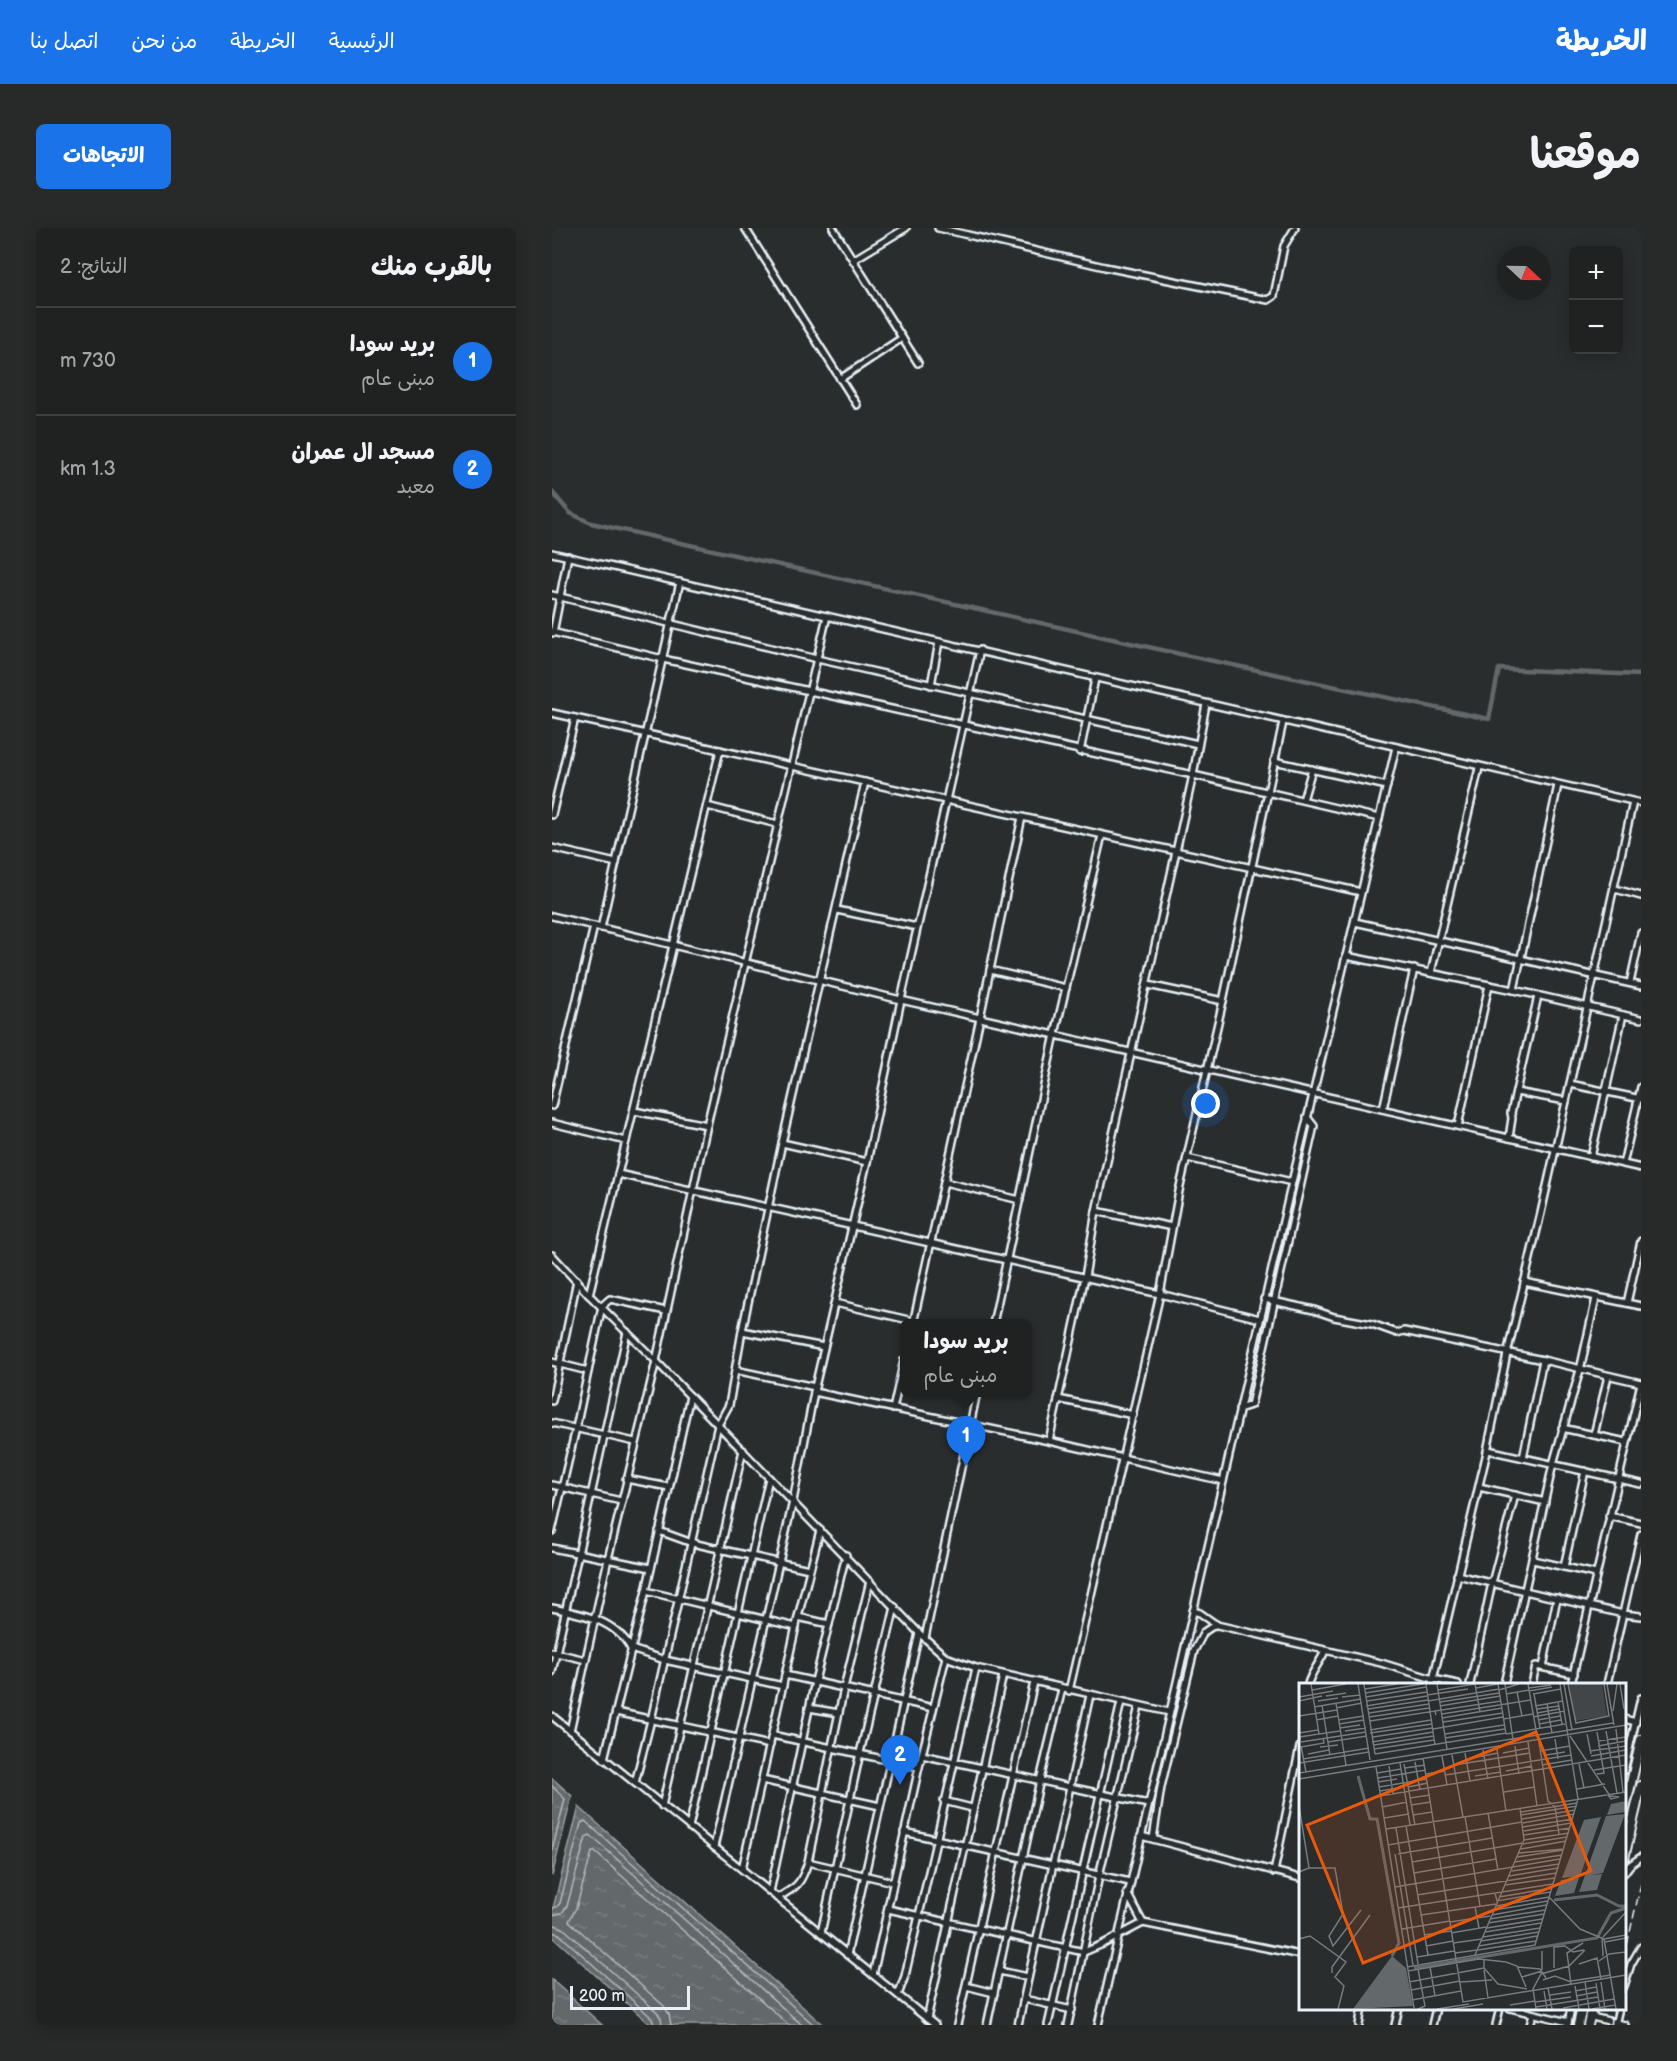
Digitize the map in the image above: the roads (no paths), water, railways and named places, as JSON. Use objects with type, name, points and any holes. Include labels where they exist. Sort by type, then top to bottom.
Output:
[{"type":"highway","points":[[1626,1806],[1641,1740]]},
{"type":"highway","points":[[1626,1850],[1639,1803],[1641,1786]]},
{"type":"highway","points":[[1632,1826],[1641,1816]]},
{"type":"highway","points":[[1578,2025],[1581,2012]]},
{"type":"street","points":[[745,228],[857,405]]},
{"type":"street","points":[[833,228],[918,363]]},
{"type":"street","points":[[853,260],[906,228]]},
{"type":"street","points":[[938,228],[1094,265],[1268,300],[1274,296],[1284,246],[1294,228]]},
{"type":"street","points":[[840,379],[902,338]]},
{"type":"street","points":[[552,553],[1641,804]]},
{"type":"street","points":[[568,556],[552,632],[663,659],[1379,818]]},
{"type":"street","points":[[601,928],[680,582]]},
{"type":"street","points":[[552,595],[817,659],[1198,744]]},
{"type":"street","points":[[570,1731],[626,1479],[656,1360],[707,1125],[827,616]]},
{"type":"street","points":[[931,685],[939,642]]},
{"type":"street","points":[[714,1847],[793,1501],[824,1347],[980,650]]},
{"type":"street","points":[[1080,752],[1095,679]]},
{"type":"street","points":[[1049,1441],[1085,1277],[1096,1211],[1177,852],[1206,704]]},
{"type":"street","points":[[552,713],[1361,892]]},
{"type":"street","points":[[552,815],[574,718]]},
{"type":"street","points":[[987,2025],[1040,1780],[1066,1690],[1133,1415],[1187,1158],[1252,868],[1266,792],[1283,722]]},
{"type":"street","points":[[1098,2025],[1264,1299],[1396,747]]},
{"type":"street","points":[[589,1295],[720,750]]},
{"type":"street","points":[[1274,761],[1387,786]]},
{"type":"street","points":[[1431,973],[1479,768]]},
{"type":"street","points":[[1303,800],[1312,769]]},
{"type":"street","points":[[635,1783],[718,1425],[729,1405],[742,1331],[782,1143],[865,782]]},
{"type":"street","points":[[1514,990],[1558,785]]},
{"type":"street","points":[[1193,1611],[1216,1624],[1382,1663],[1433,1682],[1488,1450],[1507,1354],[1634,802]]},
{"type":"street","points":[[707,806],[777,825]]},
{"type":"street","points":[[914,1319],[1022,817]]},
{"type":"street","points":[[994,1319],[1102,835]]},
{"type":"street","points":[[552,848],[616,863]]},
{"type":"street","points":[[1615,890],[1641,896]]},
{"type":"street","points":[[837,910],[917,927]]},
{"type":"street","points":[[552,916],[901,1000],[1641,1168]]},
{"type":"street","points":[[1355,922],[1641,986]]},
{"type":"street","points":[[552,1107],[594,926]]},
{"type":"street","points":[[1630,983],[1641,933]]},
{"type":"street","points":[[1346,956],[1514,990],[1641,1019]]},
{"type":"street","points":[[1383,1109],[1414,969]]},
{"type":"street","points":[[990,970],[1066,988]]},
{"type":"street","points":[[1148,985],[1223,1001]]},
{"type":"street","points":[[1458,1126],[1489,985]]},
{"type":"street","points":[[1509,1138],[1511,1113],[1538,996]]},
{"type":"street","points":[[1591,1157],[1623,1015]]},
{"type":"street","points":[[1570,1084],[1640,1099]]},
{"type":"street","points":[[1623,1164],[1641,1087]]},
{"type":"street","points":[[1516,1092],[1566,1101]]},
{"type":"street","points":[[634,1111],[707,1125]]},
{"type":"street","points":[[1239,1409],[1251,1405],[1313,1136],[1314,1124],[1307,1117]]},
{"type":"street","points":[[552,1123],[626,1141]]},
{"type":"street","points":[[782,1143],[867,1162]]},
{"type":"street","points":[[1187,1158],[1292,1182]]},
{"type":"street","points":[[618,1174],[852,1224],[1260,1319]]},
{"type":"street","points":[[944,1182],[1020,1200]]},
{"type":"street","points":[[1096,1211],[1172,1227]]},
{"type":"street","points":[[1627,1303],[1641,1241]]},
{"type":"street","points":[[552,1255],[946,1657],[1003,1675],[1169,1712]]},
{"type":"street","points":[[552,1401],[577,1280]]},
{"type":"street","points":[[1524,1282],[1641,1306]]},
{"type":"street","points":[[1504,1683],[1553,1464],[1580,1370],[1596,1298]]},
{"type":"street","points":[[552,1531],[602,1306],[610,1299],[666,1311]]},
{"type":"street","points":[[1264,1299],[1372,1324],[1398,1333],[1404,1331],[1641,1383],[1571,1683]]},
{"type":"street","points":[[835,1302],[901,1319]]},
{"type":"street","points":[[742,1331],[824,1347]]},
{"type":"street","points":[[552,1672],[554,1653],[579,1554],[627,1332]]},
{"type":"street","points":[[1522,1458],[1544,1360]]},
{"type":"street","points":[[552,1362],[588,1371]]},
{"type":"street","points":[[735,1370],[893,1409],[1049,1441],[1223,1481]]},
{"type":"street","points":[[1594,1435],[1608,1376]]},
{"type":"street","points":[[893,1409],[900,1378]]},
{"type":"street","points":[[604,1760],[646,1591],[690,1396]]},
{"type":"street","points":[[925,1638],[976,1397]]},
{"type":"street","points":[[1058,1399],[1133,1415]]},
{"type":"street","points":[[552,1423],[635,1442]]},
{"type":"street","points":[[1562,1428],[1626,1442]]},
{"type":"street","points":[[662,1806],[743,1450]]},
{"type":"street","points":[[1488,1450],[1641,1484]]},
{"type":"street","points":[[1564,1567],[1585,1471]]},
{"type":"street","points":[[689,1827],[709,1731],[769,1478]]},
{"type":"street","points":[[626,1479],[669,1487]]},
{"type":"street","points":[[552,1485],[621,1501]]},
{"type":"street","points":[[1479,1486],[1545,1502]]},
{"type":"street","points":[[1470,1683],[1492,1583],[1515,1495]]},
{"type":"street","points":[[1609,1516],[1641,1523]]},
{"type":"street","points":[[742,1869],[809,1569],[820,1530]]},
{"type":"street","points":[[659,1531],[692,1543],[809,1569]]},
{"type":"street","points":[[1607,1683],[1641,1534]]},
{"type":"street","points":[[552,1548],[651,1568]]},
{"type":"street","points":[[770,1892],[809,1707],[846,1555]]},
{"type":"street","points":[[1533,1560],[1596,1574]]},
{"type":"street","points":[[1457,1575],[1623,1614],[1641,1616]]},
{"type":"street","points":[[777,1898],[801,1882],[808,1862],[838,1713],[870,1581]]},
{"type":"street","points":[[646,1591],[796,1627]]},
{"type":"street","points":[[1544,1667],[1557,1598]]},
{"type":"street","points":[[821,1933],[895,1606]]},
{"type":"street","points":[[552,1608],[595,1619],[615,1629],[631,1649],[664,1660],[783,1686]]},
{"type":"street","points":[[798,1617],[829,1624]]},
{"type":"street","points":[[1153,1839],[1161,1787],[1194,1651],[1204,1632],[1216,1624]]},
{"type":"street","points":[[847,1955],[920,1633]]},
{"type":"street","points":[[1308,1683],[1326,1651]]},
{"type":"street","points":[[554,1653],[586,1660]]},
{"type":"street","points":[[873,1975],[946,1657]]},
{"type":"street","points":[[1532,1683],[1536,1666],[1574,1674]]},
{"type":"street","points":[[898,1995],[905,1976],[976,1668]]},
{"type":"street","points":[[785,1675],[933,1708]]},
{"type":"street","points":[[927,2019],[1003,1675]]},
{"type":"street","points":[[957,2025],[1034,1682]]},
{"type":"street","points":[[1018,2025],[1090,1695]]},
{"type":"street","points":[[1626,1760],[1641,1698]]},
{"type":"street","points":[[1048,2025],[1120,1702]]},
{"type":"street","points":[[1068,2025],[1099,1876],[1139,1706]]},
{"type":"street","points":[[809,1707],[838,1713]]},
{"type":"street","points":[[615,1712],[770,1745]]},
{"type":"street","points":[[552,1716],[935,2025]]},
{"type":"street","points":[[1626,1720],[1636,1722]]},
{"type":"street","points":[[772,1735],[919,1767]]},
{"type":"street","points":[[1274,1872],[1299,1752]]},
{"type":"street","points":[[922,1755],[1148,1804]]},
{"type":"street","points":[[762,1780],[880,1806]]},
{"type":"street","points":[[1628,1800],[1639,1803]]},
{"type":"street","points":[[944,1801],[972,1808]]},
{"type":"street","points":[[904,1832],[1130,1882]]},
{"type":"street","points":[[1140,1836],[1299,1878]]},
{"type":"street","points":[[1626,1871],[1641,1857]]},
{"type":"street","points":[[808,1862],[894,1882]]},
{"type":"street","points":[[1127,1893],[1143,1923]]},
{"type":"street","points":[[888,1909],[1084,1952],[1143,1923],[1299,1955]]},
{"type":"street","points":[[1626,1980],[1631,1964],[1641,1947]]},
{"type":"street","points":[[999,1971],[1028,1977]]},
{"type":"street","points":[[966,1986],[994,1993]]},
{"type":"street","points":[[1024,1999],[1072,2010]]},
{"type":"street","points":[[1359,2025],[1362,2010]]},
{"type":"street","points":[[1395,2025],[1399,2010]]},
{"type":"street","points":[[1433,2025],[1436,2010]]},
{"type":"street","points":[[1496,2025],[1500,2010]]},
{"type":"street","points":[[1518,2010],[1568,2023]]},
{"type":"street","points":[[1581,2012],[1590,2017],[1624,2025]]},
{"type":"street","points":[[1530,2025],[1533,2014]]},
{"type":"water","points":[[552,1778],[572,1796],[552,1876]]},
{"type":"water","points":[[579,1807],[823,2025],[651,2025],[552,1936],[552,1912]]},
{"type":"water","points":[[552,1980],[602,2025],[552,2025]]},
{"type":"waterway","points":[[552,492],[570,513],[591,523],[1180,654],[1489,719],[1499,669],[1641,675]]},
{"type":"railway","points":[[1626,1949],[1641,1884]]},
{"type":"railway","points":[[1610,2025],[1613,2010]]},
{"type":"place","name":"بريد سودا","points":[[966,1466]]},
{"type":"place","name":"مسجد ال عمران","points":[[900,1785]]}]
